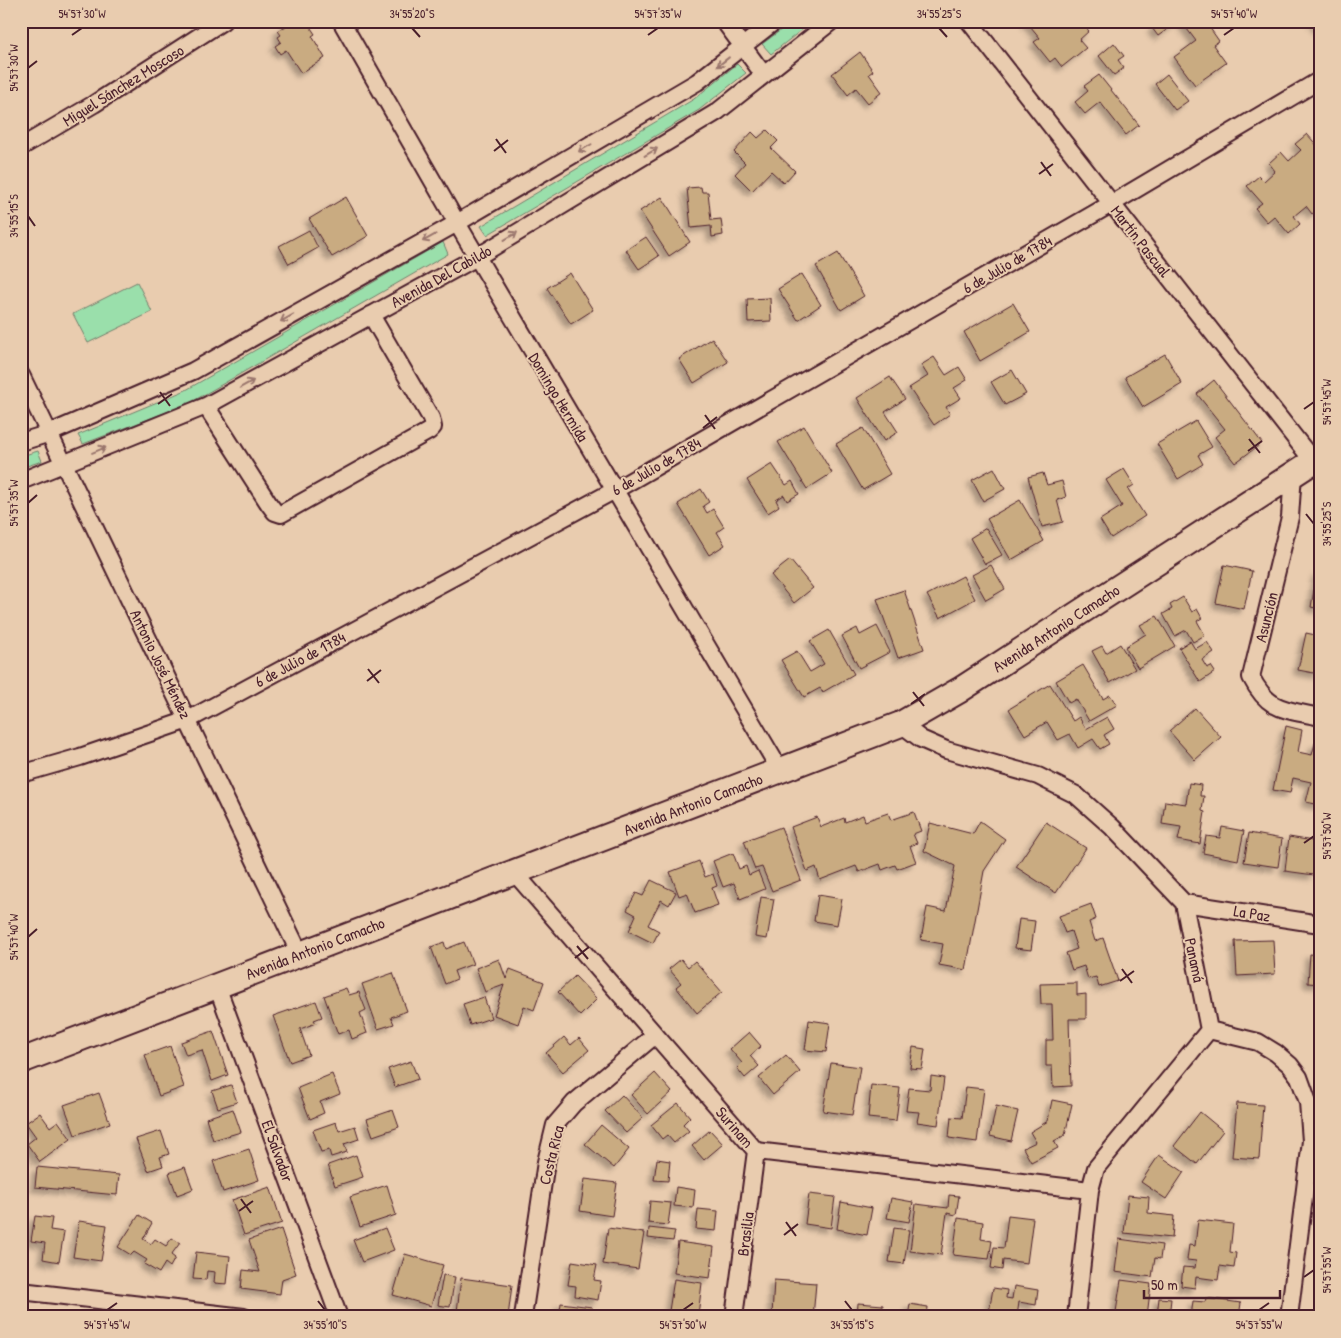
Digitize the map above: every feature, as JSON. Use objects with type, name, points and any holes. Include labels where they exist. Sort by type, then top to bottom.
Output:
[{"type":"street","name":"Miguel Sánchez Moscoso","points":[[21,146],[94,104],[223,21]]},
{"type":"street","name":"Domingo Hermida","points":[[341,21],[457,223],[780,770]]},
{"type":"street","points":[[724,21],[764,75]]},
{"type":"street","points":[[21,442],[50,433],[193,370],[457,223],[697,82],[775,21]]},
{"type":"street","name":"Avenida Del Cabildo","points":[[21,481],[206,406],[477,257],[717,112],[832,21]]},
{"type":"street","name":"Martín Pascual","points":[[969,21],[1111,204],[1316,459]]},
{"type":"street","name":"6 de Julio de 1784","points":[[21,774],[80,758],[188,720],[615,490],[1111,204],[1320,80]]},
{"type":"street","points":[[206,406],[269,504],[275,512],[281,514],[433,427],[431,418],[371,315]]},
{"type":"street","name":"Antonio José Méndez","points":[[21,375],[300,954]]},
{"type":"street","name":"Avenida Antonio Camacho","points":[[21,1061],[901,724],[960,690],[1316,459]]},
{"type":"street","name":"Asunción","points":[[1293,474],[1290,517],[1251,677],[1259,692],[1277,708],[1320,717]]},
{"type":"street","points":[[901,724],[921,739],[946,750],[1038,776],[1076,795],[1112,827],[1155,875],[1184,903]]},
{"type":"street","name":"Surinam","points":[[514,872],[756,1151],[1090,1190]]},
{"type":"street","name":"La Paz","points":[[1184,903],[1320,924]]},
{"type":"street","name":"Panamá","points":[[1184,903],[1210,1030]]},
{"type":"street","name":"El Salvador","points":[[217,986],[339,1317]]},
{"type":"street","points":[[1076,1317],[1090,1190],[1096,1168],[1210,1030],[1258,1042],[1276,1053],[1290,1065],[1299,1077],[1308,1102],[1315,1141],[1289,1317]]},
{"type":"street","name":"Costa Rica","points":[[523,1317],[546,1162],[555,1125],[574,1103],[655,1035]]},
{"type":"street","name":"Brasilia","points":[[734,1317],[756,1151]]},
{"type":"street","points":[[21,1291],[244,1317]]},
{"type":"green space","points":[[793,21],[813,21],[771,54],[762,44]]},
{"type":"green space","points":[[737,64],[746,73],[699,110],[487,235],[481,226],[694,99]]},
{"type":"green space","points":[[443,242],[448,254],[188,404],[83,444],[78,435],[186,390]]},
{"type":"green space","points":[[137,282],[152,312],[88,343],[73,314]]},
{"type":"green space","points":[[38,451],[42,461],[21,468],[21,456]]},
{"type":"building","points":[[288,21],[299,21],[301,25],[307,22],[315,34],[312,36],[325,58],[301,73],[286,50],[280,54],[275,46],[281,42],[278,37],[281,35],[278,31],[286,26],[285,23]]},
{"type":"building","points":[[1026,21],[1087,21],[1083,24],[1089,31],[1079,40],[1086,48],[1062,67],[1055,58],[1050,62],[1034,42],[1040,38]]},
{"type":"building","points":[[1161,21],[1179,21],[1158,36],[1152,28]]},
{"type":"building","points":[[1181,21],[1205,21],[1219,41],[1213,45],[1226,63],[1195,85],[1174,57],[1196,41]]},
{"type":"building","points":[[1313,21],[1320,21],[1320,31]]},
{"type":"building","points":[[1114,43],[1124,56],[1118,60],[1124,68],[1114,75],[1099,56]]},
{"type":"building","points":[[860,52],[873,71],[869,74],[882,92],[868,103],[856,88],[848,95],[832,74]]},
{"type":"building","points":[[1167,74],[1188,101],[1175,110],[1155,84]]},
{"type":"building","points":[[1099,75],[1139,125],[1126,135],[1100,102],[1085,114],[1075,102],[1088,91],[1084,86]]},
{"type":"building","points":[[767,130],[778,141],[771,148],[795,171],[784,183],[771,171],[752,191],[735,174],[745,163],[734,152],[752,132],[758,138]]},
{"type":"building","points":[[1307,134],[1320,149],[1320,208],[1312,214],[1306,206],[1294,216],[1300,224],[1289,234],[1274,216],[1267,222],[1255,208],[1262,203],[1247,186],[1259,176],[1264,181],[1275,171],[1269,163],[1281,152],[1289,161],[1301,150],[1295,144]]},
{"type":"building","points":[[701,187],[702,192],[708,192],[711,220],[721,219],[723,235],[712,237],[711,226],[691,228],[687,188]]},
{"type":"building","points":[[346,197],[368,236],[332,257],[309,219]]},
{"type":"building","points":[[662,197],[690,242],[669,256],[640,211]]},
{"type":"building","points":[[309,230],[318,248],[289,264],[279,246]]},
{"type":"building","points":[[646,237],[659,256],[639,269],[626,250]]},
{"type":"building","points":[[838,253],[864,296],[841,310],[816,266]]},
{"type":"building","points":[[570,273],[593,310],[571,324],[547,288]]},
{"type":"building","points":[[802,274],[821,305],[798,320],[778,289]]},
{"type":"building","points":[[770,298],[771,321],[748,322],[747,299]]},
{"type":"building","points":[[1013,303],[1030,332],[980,361],[964,332]]},
{"type":"building","points":[[712,338],[728,362],[694,383],[679,359]]},
{"type":"building","points":[[1165,354],[1182,384],[1143,407],[1125,377]]},
{"type":"building","points":[[934,357],[946,375],[959,367],[967,380],[954,388],[961,398],[946,407],[950,414],[934,425],[909,388],[928,376],[921,365]]},
{"type":"building","points":[[1012,370],[1026,394],[1005,405],[991,382]]},
{"type":"building","points":[[890,377],[905,399],[885,412],[898,432],[884,441],[857,398]]},
{"type":"building","points":[[1214,380],[1262,443],[1235,463],[1215,437],[1225,429],[1197,394]]},
{"type":"building","points":[[1196,421],[1212,447],[1198,455],[1203,464],[1178,479],[1157,444]]},
{"type":"building","points":[[804,426],[832,473],[807,489],[778,442]]},
{"type":"building","points":[[863,428],[890,474],[863,490],[836,444]]},
{"type":"building","points":[[772,464],[786,485],[792,481],[799,494],[787,501],[784,495],[776,500],[779,506],[768,513],[747,480]]},
{"type":"building","points":[[994,468],[1005,489],[983,501],[972,480]]},
{"type":"building","points":[[1124,469],[1134,485],[1128,489],[1145,516],[1111,538],[1100,520],[1122,506],[1106,480]]},
{"type":"building","points":[[1043,473],[1047,485],[1062,481],[1066,497],[1057,500],[1063,522],[1042,527],[1028,477]]},
{"type":"building","points":[[701,489],[709,502],[703,506],[707,513],[713,509],[724,527],[717,532],[725,545],[709,555],[678,504]]},
{"type":"building","points":[[1020,500],[1044,541],[1011,560],[987,519]]},
{"type":"building","points":[[986,528],[1002,555],[985,564],[970,538]]},
{"type":"building","points":[[790,560],[813,588],[794,603],[771,575]]},
{"type":"building","points":[[991,565],[1005,589],[986,600],[972,575]]},
{"type":"building","points":[[1224,565],[1252,571],[1244,609],[1216,603]]},
{"type":"building","points":[[1317,572],[1320,572],[1320,609],[1311,607]]},
{"type":"building","points":[[963,576],[975,599],[940,618],[927,595]]},
{"type":"building","points":[[904,590],[924,649],[898,658],[877,599]]},
{"type":"building","points":[[1183,597],[1192,612],[1197,609],[1202,618],[1197,621],[1205,635],[1193,642],[1186,630],[1175,636],[1163,614],[1172,609],[1170,605]]},
{"type":"building","points":[[1157,616],[1175,646],[1138,668],[1125,647],[1146,634],[1140,625]]},
{"type":"building","points":[[877,626],[890,652],[859,668],[842,636],[857,628],[860,635]]},
{"type":"building","points":[[829,630],[854,674],[823,692],[820,688],[804,697],[781,660],[797,651],[810,672],[824,664],[810,641]]},
{"type":"building","points":[[1306,633],[1320,636],[1319,674],[1298,670]]},
{"type":"building","points":[[1190,641],[1195,649],[1207,642],[1214,652],[1202,660],[1207,668],[1211,666],[1215,672],[1200,682],[1179,648]]},
{"type":"building","points":[[1120,644],[1135,669],[1110,683],[1092,651],[1102,646],[1106,653]]},
{"type":"building","points":[[1083,665],[1103,699],[1110,695],[1117,705],[1089,721],[1076,699],[1069,703],[1056,681]]},
{"type":"building","points":[[1050,684],[1073,721],[1079,717],[1086,729],[1107,717],[1114,729],[1104,735],[1109,744],[1100,749],[1093,739],[1078,748],[1070,734],[1058,740],[1047,722],[1025,735],[1009,709]]},
{"type":"building","points":[[1195,708],[1221,737],[1195,760],[1169,731]]},
{"type":"building","points":[[1286,726],[1302,730],[1298,752],[1312,755],[1315,743],[1320,744],[1320,805],[1306,802],[1311,782],[1293,778],[1290,793],[1273,790]]},
{"type":"building","points":[[1189,783],[1201,785],[1200,796],[1204,796],[1202,811],[1205,812],[1200,844],[1178,840],[1181,827],[1162,824],[1165,801],[1186,804]]},
{"type":"building","points":[[914,812],[921,831],[913,834],[917,843],[910,846],[916,862],[897,869],[895,865],[882,870],[880,864],[859,872],[856,866],[820,880],[816,867],[807,871],[791,827],[817,817],[821,827],[844,818],[845,822],[863,815],[865,821],[888,813],[891,820]]},
{"type":"building","points":[[980,821],[1005,839],[984,871],[966,970],[939,965],[943,944],[921,940],[927,907],[946,911],[955,866],[924,851],[930,823],[973,834]]},
{"type":"building","points":[[1046,822],[1086,848],[1056,893],[1016,867]]},
{"type":"building","points":[[781,827],[801,880],[772,891],[762,867],[755,869],[744,841]]},
{"type":"building","points":[[1222,827],[1244,831],[1238,860],[1203,853],[1206,836],[1220,838]]},
{"type":"building","points":[[1249,833],[1282,839],[1278,867],[1244,862]]},
{"type":"building","points":[[1289,837],[1319,842],[1314,875],[1285,871]]},
{"type":"building","points":[[733,853],[739,869],[746,866],[749,875],[758,871],[765,889],[740,899],[734,883],[723,887],[713,861]]},
{"type":"building","points":[[699,861],[705,877],[713,874],[717,886],[712,888],[718,905],[695,913],[687,893],[679,896],[670,872]]},
{"type":"building","points":[[651,880],[676,892],[669,905],[661,900],[648,925],[659,931],[653,943],[629,931],[636,915],[627,910],[636,893],[643,896]]},
{"type":"building","points":[[818,895],[842,899],[837,925],[814,921]]},
{"type":"building","points":[[761,897],[774,899],[767,939],[755,937]]},
{"type":"building","points":[[1091,904],[1096,919],[1089,922],[1095,941],[1103,938],[1118,981],[1099,987],[1096,977],[1088,979],[1084,966],[1072,970],[1066,953],[1077,949],[1071,931],[1065,933],[1059,916]]},
{"type":"building","points":[[1019,919],[1035,921],[1031,950],[1015,948]]},
{"type":"building","points":[[1273,940],[1275,974],[1237,976],[1235,941]]},
{"type":"building","points":[[444,942],[446,949],[464,942],[473,964],[454,971],[457,979],[445,984],[431,947]]},
{"type":"building","points":[[1310,954],[1320,955],[1320,984],[1308,983]]},
{"type":"building","points":[[499,959],[506,979],[510,969],[544,982],[534,1010],[524,1006],[518,1024],[494,1015],[504,985],[485,992],[476,968]]},
{"type":"building","points":[[681,959],[688,967],[695,961],[722,992],[697,1013],[676,987],[681,983],[669,969]]},
{"type":"building","points":[[393,973],[407,1011],[391,1017],[394,1024],[378,1029],[362,984]]},
{"type":"building","points":[[575,976],[597,999],[580,1016],[558,992]]},
{"type":"building","points":[[1077,983],[1077,995],[1086,994],[1086,1019],[1069,1019],[1071,1086],[1053,1087],[1052,1066],[1046,1066],[1046,1040],[1053,1040],[1052,1004],[1041,1004],[1040,984]]},
{"type":"building","points":[[346,988],[349,995],[359,992],[366,1010],[360,1013],[367,1033],[352,1039],[349,1030],[338,1034],[324,996]]},
{"type":"building","points":[[484,997],[491,1018],[470,1025],[463,1004]]},
{"type":"building","points":[[316,1001],[322,1017],[314,1020],[316,1023],[300,1029],[309,1055],[290,1062],[273,1016]]},
{"type":"building","points":[[809,1020],[830,1023],[826,1052],[805,1050]]},
{"type":"building","points":[[213,1031],[228,1075],[212,1081],[202,1050],[186,1055],[181,1042]]},
{"type":"building","points":[[749,1032],[761,1046],[750,1056],[759,1066],[745,1078],[737,1068],[742,1063],[730,1049]]},
{"type":"building","points":[[564,1037],[571,1045],[579,1038],[589,1050],[563,1072],[546,1053]]},
{"type":"building","points":[[170,1046],[184,1087],[159,1096],[145,1055]]},
{"type":"building","points":[[913,1047],[925,1049],[922,1069],[910,1068]]},
{"type":"building","points":[[786,1055],[800,1072],[773,1095],[759,1078]]},
{"type":"building","points":[[411,1061],[418,1079],[395,1087],[388,1069]]},
{"type":"building","points":[[831,1063],[860,1067],[852,1115],[823,1111]]},
{"type":"building","points":[[655,1073],[672,1092],[648,1114],[631,1095]]},
{"type":"building","points":[[332,1074],[340,1094],[320,1102],[324,1113],[310,1119],[298,1088]]},
{"type":"building","points":[[931,1076],[944,1078],[938,1125],[917,1122],[919,1112],[906,1111],[909,1088],[930,1090]]},
{"type":"building","points":[[231,1085],[237,1102],[218,1108],[212,1091]]},
{"type":"building","points":[[871,1085],[900,1088],[896,1121],[868,1118]]},
{"type":"building","points":[[966,1087],[984,1089],[977,1142],[949,1138],[951,1117],[962,1118]]},
{"type":"building","points":[[99,1093],[110,1123],[75,1135],[64,1105]]},
{"type":"building","points":[[622,1095],[643,1118],[626,1133],[605,1111]]},
{"type":"building","points":[[1052,1100],[1072,1104],[1065,1135],[1054,1141],[1058,1148],[1031,1162],[1023,1148],[1036,1142],[1030,1132],[1048,1121]]},
{"type":"building","points":[[678,1103],[690,1117],[683,1124],[689,1131],[674,1143],[667,1135],[662,1139],[651,1125]]},
{"type":"building","points":[[1237,1103],[1263,1105],[1259,1159],[1232,1157]]},
{"type":"building","points":[[996,1106],[1018,1111],[1011,1141],[990,1136]]},
{"type":"building","points":[[233,1109],[241,1132],[213,1140],[206,1118]]},
{"type":"building","points":[[393,1110],[399,1127],[373,1136],[367,1119]]},
{"type":"building","points":[[1200,1112],[1223,1131],[1197,1164],[1174,1146]]},
{"type":"building","points":[[40,1113],[50,1127],[58,1121],[71,1139],[40,1162],[27,1144],[36,1137],[26,1123]]},
{"type":"building","points":[[336,1122],[339,1131],[355,1126],[359,1139],[344,1144],[347,1152],[331,1157],[329,1150],[321,1152],[313,1130]]},
{"type":"building","points":[[601,1125],[629,1149],[614,1168],[585,1144]]},
{"type":"building","points":[[710,1130],[723,1144],[704,1160],[692,1146]]},
{"type":"building","points":[[161,1131],[169,1154],[160,1157],[163,1166],[148,1171],[136,1139]]},
{"type":"building","points":[[249,1149],[259,1180],[223,1192],[213,1161]]},
{"type":"building","points":[[356,1155],[363,1177],[335,1186],[328,1165]]},
{"type":"building","points":[[1159,1155],[1184,1172],[1166,1199],[1141,1182]]},
{"type":"building","points":[[657,1159],[670,1161],[668,1181],[654,1180]]},
{"type":"building","points":[[37,1167],[119,1175],[117,1195],[35,1187]]},
{"type":"building","points":[[185,1167],[193,1189],[177,1195],[169,1173]]},
{"type":"building","points":[[585,1179],[617,1183],[612,1216],[580,1211]]},
{"type":"building","points":[[387,1185],[396,1215],[360,1227],[350,1197]]},
{"type":"building","points":[[270,1187],[282,1223],[244,1235],[232,1200]]},
{"type":"building","points":[[676,1187],[695,1190],[693,1208],[674,1206]]},
{"type":"building","points":[[809,1194],[835,1197],[831,1228],[805,1224]]},
{"type":"building","points":[[949,1195],[959,1196],[956,1215],[947,1213],[941,1255],[910,1251],[916,1204],[948,1208]]},
{"type":"building","points":[[1128,1195],[1149,1197],[1148,1213],[1174,1216],[1172,1238],[1124,1233]]},
{"type":"building","points":[[891,1198],[913,1202],[909,1222],[887,1218]]},
{"type":"building","points":[[650,1201],[671,1203],[668,1225],[648,1223]]},
{"type":"building","points":[[841,1202],[872,1208],[867,1235],[837,1229]]},
{"type":"building","points":[[698,1209],[718,1211],[716,1231],[696,1229]]},
{"type":"building","points":[[139,1215],[152,1223],[143,1239],[151,1244],[155,1239],[166,1246],[172,1238],[180,1243],[171,1255],[175,1258],[170,1267],[165,1263],[159,1273],[144,1264],[147,1260],[134,1252],[131,1255],[118,1247]]},
{"type":"building","points":[[1008,1215],[1033,1218],[1027,1263],[1003,1260],[1002,1270],[991,1268],[994,1247],[1004,1248]]},
{"type":"building","points":[[35,1216],[52,1218],[50,1230],[64,1232],[59,1262],[43,1259],[45,1243],[31,1241]]},
{"type":"building","points":[[958,1218],[983,1222],[981,1239],[992,1241],[989,1259],[953,1255]]},
{"type":"building","points":[[1198,1220],[1233,1224],[1230,1252],[1236,1253],[1234,1268],[1220,1266],[1218,1280],[1196,1277],[1195,1288],[1181,1286],[1183,1267],[1195,1268],[1196,1261],[1187,1260],[1189,1245],[1195,1246]]},
{"type":"building","points":[[79,1221],[107,1225],[101,1261],[73,1257]]},
{"type":"building","points":[[385,1228],[394,1250],[362,1262],[353,1240]]},
{"type":"building","points":[[608,1228],[644,1233],[638,1269],[603,1264]]},
{"type":"building","points":[[649,1228],[675,1231],[673,1241],[648,1238]]},
{"type":"building","points":[[894,1228],[909,1230],[904,1264],[889,1262]]},
{"type":"building","points":[[281,1229],[296,1274],[282,1279],[280,1294],[241,1289],[243,1270],[260,1272],[249,1240]]},
{"type":"building","points":[[1119,1239],[1162,1245],[1160,1259],[1155,1258],[1152,1277],[1115,1272]]},
{"type":"building","points":[[678,1242],[714,1247],[710,1278],[674,1273]]},
{"type":"building","points":[[196,1252],[230,1256],[227,1284],[214,1283],[215,1272],[207,1271],[206,1280],[193,1279]]},
{"type":"building","points":[[405,1254],[443,1265],[431,1306],[393,1295]]},
{"type":"building","points":[[572,1261],[597,1265],[594,1280],[601,1281],[598,1300],[575,1296],[576,1286],[568,1285]]},
{"type":"building","points":[[443,1275],[455,1277],[450,1307],[438,1305]]},
{"type":"building","points":[[461,1278],[512,1285],[508,1317],[457,1312]]},
{"type":"building","points":[[674,1279],[702,1283],[698,1315],[669,1311]]},
{"type":"building","points":[[774,1280],[816,1283],[813,1317],[772,1316]]},
{"type":"building","points":[[1121,1280],[1151,1284],[1147,1316],[1116,1312]]},
{"type":"building","points":[[1014,1286],[1038,1290],[1036,1305],[1019,1302],[1017,1317],[989,1313],[993,1288],[1007,1290],[1006,1298],[1012,1299]]},
{"type":"building","points":[[1159,1298],[1171,1299],[1169,1317],[1157,1316]]},
{"type":"building","points":[[1206,1298],[1241,1303],[1239,1317],[1191,1317],[1193,1301],[1205,1302]]},
{"type":"building","points":[[561,1303],[592,1307],[591,1317],[559,1317]]},
{"type":"building","points":[[858,1303],[883,1305],[882,1317],[857,1317]]},
{"type":"building","points":[[910,1304],[928,1307],[927,1317],[908,1317]]},
{"type":"building","points":[[634,1311],[661,1315],[660,1317],[633,1317]]}]
